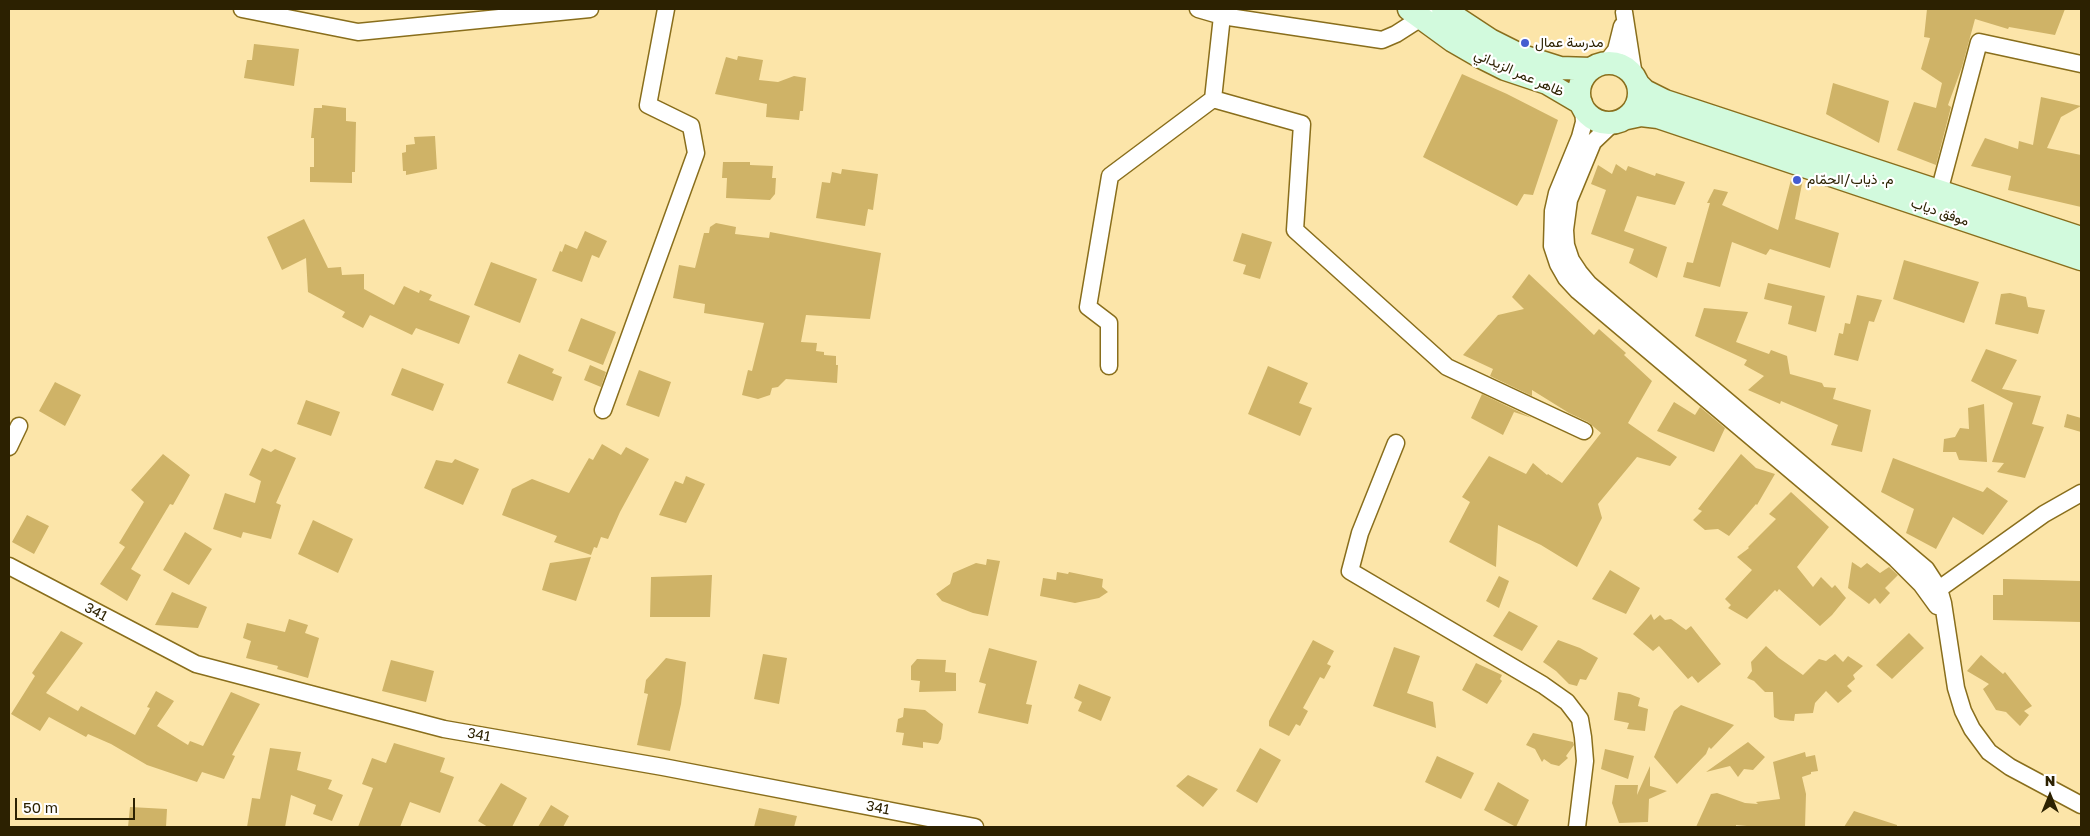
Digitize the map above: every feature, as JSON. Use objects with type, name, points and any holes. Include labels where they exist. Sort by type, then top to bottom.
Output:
[{"type":"main road","name":"ظاهر عمر الزيداني","points":[[1443,9],[1490,40],[1544,65],[1560,68],[1598,66]]},
{"type":"main road","name":"ظاهر عمر الزيداني","points":[[1420,12],[1453,41],[1479,56],[1505,69],[1554,86],[1582,105]]},
{"type":"main road","points":[[1619,65],[1636,80],[1639,93],[1638,104],[1620,120],[1600,122],[1592,118],[1582,105],[1580,84],[1585,76],[1598,66],[1619,65]]},
{"type":"main road","name":"موفق دياب","points":[[1636,80],[1645,91],[1665,101],[2081,238]]},
{"type":"main road","name":"موفق دياب","points":[[1620,120],[1641,115],[1658,117],[2081,259]]},
{"type":"street","points":[[242,9],[358,32],[590,9]]},
{"type":"street","points":[[603,410],[696,153],[691,126],[648,105],[666,9]]},
{"type":"street","points":[[1198,9],[1222,16],[1382,40],[1396,34],[1420,12]]},
{"type":"street","points":[[1598,66],[1616,50],[1620,38],[1624,10]]},
{"type":"street","points":[[1624,10],[1636,80]]},
{"type":"street","points":[[1109,366],[1109,322],[1088,307],[1110,176],[1213,100],[1222,16]]},
{"type":"street","points":[[1938,192],[1979,42],[2081,64]]},
{"type":"street","points":[[1213,100],[1302,124],[1295,230],[1447,367],[1584,431]]},
{"type":"street","points":[[1582,105],[1584,122],[1580,137],[1557,193],[1553,211],[1552,246],[1558,264],[1566,278],[1578,291],[1934,592],[1943,603],[1956,688],[1963,711],[1972,729],[1989,752],[2033,780],[2081,805]]},
{"type":"street","points":[[1620,120],[1593,142],[1569,200],[1565,230],[1566,245],[1579,272],[1589,284],[1926,569],[1934,592]]},
{"type":"street","points":[[9,447],[19,426]]},
{"type":"street","points":[[1396,443],[1360,533],[1350,571],[1543,685],[1567,702],[1580,719],[1585,761],[1577,827]]},
{"type":"street","points":[[1934,592],[2044,514],[2081,493]]},
{"type":"street","name":"341","points":[[9,566],[196,664],[444,729],[663,767],[975,827]]},
{"type":"building","points":[[1927,9],[2065,9],[2055,35],[2009,27],[2008,29],[1975,19],[1962,67],[1948,105],[1951,107],[1936,165],[1897,150],[1914,102],[1936,108],[1942,83],[1921,69],[1930,38],[1924,37]]},
{"type":"building","points":[[254,44],[299,49],[294,86],[244,78],[247,60],[252,60]]},
{"type":"building","points":[[738,56],[763,60],[759,80],[778,82],[794,76],[806,78],[803,111],[800,111],[799,120],[766,117],[767,104],[715,94],[726,57],[737,60]]},
{"type":"building","points":[[1462,74],[1558,120],[1533,195],[1524,194],[1517,206],[1423,157]]},
{"type":"building","points":[[1833,83],[1889,101],[1879,143],[1826,114]]},
{"type":"building","points":[[2041,97],[2081,106],[2061,117],[2047,148],[2081,155],[2081,207],[2008,190],[2011,176],[1971,166],[1985,138],[2018,149],[2019,141],[2033,145]]},
{"type":"building","points":[[322,105],[346,108],[346,121],[356,122],[355,172],[352,172],[352,183],[310,182],[310,167],[314,167],[314,138],[311,138],[314,108],[322,108]]},
{"type":"building","points":[[435,136],[437,169],[406,175],[406,171],[403,171],[402,153],[406,152],[406,145],[415,144],[414,137]]},
{"type":"building","points":[[723,162],[750,162],[750,165],[773,166],[772,178],[776,178],[775,194],[770,200],[726,198],[727,178],[722,178]]},
{"type":"building","points":[[1616,164],[1626,171],[1628,166],[1655,176],[1656,173],[1685,182],[1675,205],[1637,196],[1624,231],[1667,247],[1657,278],[1629,263],[1634,249],[1591,234],[1606,190],[1591,184],[1598,165],[1612,174]]},
{"type":"building","points":[[842,169],[878,174],[873,210],[868,209],[865,226],[816,218],[822,182],[830,183],[832,172],[841,174]]},
{"type":"building","points":[[1792,176],[1803,179],[1795,219],[1839,233],[1830,268],[1770,249],[1766,255],[1732,242],[1720,287],[1683,277],[1687,262],[1693,263],[1710,203],[1707,203],[1714,189],[1728,192],[1722,205],[1778,230]]},
{"type":"building","points":[[304,219],[328,268],[341,267],[342,275],[364,274],[364,289],[394,305],[404,286],[419,293],[420,290],[432,295],[429,300],[470,316],[459,344],[416,328],[412,335],[370,315],[363,328],[342,317],[345,312],[308,292],[306,258],[282,270],[267,237]]},
{"type":"building","points":[[716,223],[736,227],[735,234],[769,238],[770,232],[881,253],[870,319],[806,315],[801,342],[817,343],[816,351],[824,352],[824,355],[836,356],[836,365],[838,365],[837,383],[786,379],[778,387],[772,388],[770,395],[758,399],[742,395],[748,370],[752,371],[764,323],[704,313],[705,304],[673,298],[679,265],[695,268],[704,233],[709,233],[710,227]]},
{"type":"building","points":[[585,231],[607,241],[599,258],[592,255],[582,282],[552,271],[565,244],[577,249]]},
{"type":"building","points":[[1242,233],[1272,242],[1260,279],[1243,274],[1246,265],[1233,261]]},
{"type":"building","points":[[1904,260],[1979,282],[1964,323],[1893,299]]},
{"type":"building","points":[[491,262],[537,279],[520,323],[474,305]]},
{"type":"building","points":[[1529,274],[1594,335],[1599,329],[1626,353],[1624,355],[1652,381],[1628,423],[1677,457],[1670,466],[1637,457],[1598,504],[1602,518],[1577,567],[1541,545],[1498,525],[1496,567],[1449,542],[1470,502],[1462,497],[1489,456],[1526,474],[1533,463],[1547,475],[1562,483],[1601,433],[1588,422],[1569,413],[1532,390],[1532,396],[1490,376],[1493,369],[1463,355],[1498,315],[1524,309],[1512,297]]},
{"type":"building","points":[[1768,283],[1825,296],[1816,332],[1788,324],[1792,306],[1764,299]]},
{"type":"building","points":[[2010,293],[2026,297],[2028,307],[2045,310],[2038,334],[1995,324],[2001,294]]},
{"type":"building","points":[[1857,295],[1882,300],[1874,322],[1869,321],[1858,361],[1834,355],[1839,333],[1843,334],[1845,323],[1850,324]]},
{"type":"building","points":[[1704,308],[1748,312],[1736,342],[1769,354],[1771,350],[1787,356],[1790,374],[1822,383],[1824,387],[1836,388],[1833,399],[1871,410],[1862,452],[1831,445],[1838,425],[1781,401],[1780,404],[1748,390],[1764,376],[1744,365],[1747,360],[1695,336]]},
{"type":"building","points":[[581,318],[616,332],[603,365],[568,351]]},
{"type":"building","points":[[1986,349],[2017,360],[2002,389],[2041,396],[2032,424],[2044,427],[2025,478],[1997,472],[2004,463],[1992,462],[2013,403],[1971,381]]},
{"type":"building","points":[[519,354],[554,369],[552,373],[562,377],[553,401],[507,383]]},
{"type":"building","points":[[590,365],[606,372],[601,387],[584,380]]},
{"type":"building","points":[[1268,366],[1308,383],[1299,403],[1312,408],[1300,436],[1248,414]]},
{"type":"building","points":[[402,368],[444,384],[433,411],[391,395]]},
{"type":"building","points":[[639,370],[671,382],[659,417],[626,405]]},
{"type":"building","points":[[55,382],[81,395],[65,426],[39,411]]},
{"type":"building","points":[[1482,394],[1532,418],[1514,412],[1503,435],[1471,418]]},
{"type":"building","points":[[306,400],[340,412],[331,436],[297,424]]},
{"type":"building","points":[[1674,402],[1695,415],[1700,407],[1725,428],[1714,452],[1657,431]]},
{"type":"building","points":[[1984,404],[1987,462],[1959,460],[1956,452],[1943,452],[1944,439],[1955,437],[1960,428],[1969,429],[1968,408]]},
{"type":"building","points":[[2067,414],[2081,418],[2081,432],[2064,427]]},
{"type":"building","points":[[602,444],[621,455],[626,447],[649,459],[620,512],[608,539],[601,537],[597,548],[594,547],[591,555],[554,542],[557,536],[502,515],[512,489],[532,479],[569,493],[589,458],[593,460]]},
{"type":"building","points":[[262,448],[271,452],[275,449],[296,458],[276,503],[281,505],[271,539],[243,532],[241,538],[213,529],[225,493],[255,503],[261,481],[249,475]]},
{"type":"building","points":[[163,454],[190,475],[173,505],[170,504],[131,569],[141,575],[127,601],[100,584],[125,547],[119,543],[144,502],[131,490]]},
{"type":"building","points":[[1741,454],[1756,468],[1775,474],[1757,505],[1729,536],[1718,529],[1705,530],[1693,520],[1702,511],[1698,509]]},
{"type":"building","points":[[1893,458],[1983,492],[1987,487],[2008,501],[1983,535],[1953,517],[1936,549],[1906,533],[1914,509],[1881,492]]},
{"type":"building","points":[[455,459],[479,469],[463,505],[424,488],[436,460],[452,463]]},
{"type":"building","points":[[686,476],[705,484],[686,523],[659,515],[675,481],[683,484]]},
{"type":"building","points":[[1791,492],[1829,527],[1797,567],[1813,587],[1821,577],[1832,588],[1835,585],[1846,598],[1820,626],[1779,589],[1777,592],[1775,590],[1747,619],[1728,608],[1731,605],[1725,599],[1752,570],[1737,557],[1749,548],[1776,519],[1769,514]]},
{"type":"building","points":[[27,515],[49,526],[34,554],[12,542]]},
{"type":"building","points":[[313,520],[353,539],[338,573],[298,554]]},
{"type":"building","points":[[185,532],[212,549],[189,585],[163,570]]},
{"type":"building","points":[[591,557],[576,601],[542,590],[550,563]]},
{"type":"building","points":[[987,559],[1000,561],[988,616],[973,613],[942,601],[936,594],[950,584],[953,573],[976,563],[986,565]]},
{"type":"building","points":[[1852,562],[1861,568],[1867,563],[1880,573],[1889,567],[1898,575],[1885,588],[1890,593],[1880,604],[1875,598],[1869,604],[1848,588]]},
{"type":"building","points":[[1610,570],[1640,588],[1626,614],[1592,599]]},
{"type":"building","points":[[1057,572],[1068,574],[1069,572],[1103,579],[1102,587],[1108,592],[1099,598],[1075,603],[1040,596],[1043,578],[1056,580]]},
{"type":"building","points":[[712,575],[710,617],[650,617],[651,577]]},
{"type":"building","points":[[1499,576],[1509,581],[1499,608],[1486,601]]},
{"type":"building","points":[[2003,579],[2081,581],[2081,622],[1993,620],[1993,595],[2003,595]]},
{"type":"building","points":[[172,592],[207,607],[198,628],[155,625]]},
{"type":"building","points":[[1509,611],[1538,626],[1522,651],[1493,636]]},
{"type":"building","points":[[1651,614],[1654,620],[1660,615],[1665,620],[1671,619],[1686,630],[1691,626],[1721,664],[1698,683],[1692,676],[1688,679],[1659,646],[1653,651],[1633,634]]},
{"type":"building","points":[[289,619],[308,625],[305,633],[319,638],[308,678],[277,669],[278,666],[246,658],[251,641],[243,638],[247,623],[285,632]]},
{"type":"building","points":[[61,631],[83,643],[46,693],[78,711],[81,706],[135,735],[150,708],[147,707],[156,691],[174,701],[157,726],[188,745],[190,741],[203,746],[231,692],[260,704],[232,755],[235,756],[224,779],[202,772],[197,782],[147,765],[111,744],[88,734],[86,737],[49,717],[40,731],[11,714],[35,676],[32,673]]},
{"type":"building","points":[[1909,633],[1924,648],[1892,679],[1876,665]]},
{"type":"building","points":[[1313,640],[1334,651],[1327,664],[1331,666],[1324,679],[1320,677],[1303,708],[1308,711],[1300,726],[1296,724],[1289,736],[1269,726],[1269,721]]},
{"type":"building","points":[[1558,640],[1580,648],[1598,658],[1586,680],[1580,679],[1577,686],[1569,684],[1556,671],[1543,662]]},
{"type":"building","points":[[1766,646],[1803,675],[1819,659],[1826,661],[1835,654],[1843,662],[1848,656],[1863,666],[1853,675],[1855,679],[1847,686],[1852,691],[1838,703],[1826,691],[1815,703],[1813,713],[1795,714],[1794,721],[1780,720],[1774,717],[1773,692],[1765,692],[1754,681],[1747,678],[1752,671],[1751,662]]},
{"type":"building","points":[[1394,647],[1420,656],[1407,693],[1433,702],[1436,728],[1373,706]]},
{"type":"building","points":[[989,648],[1037,661],[1026,704],[1032,705],[1028,724],[978,713],[986,684],[979,682]]},
{"type":"building","points":[[763,654],[787,658],[779,704],[754,699]]},
{"type":"building","points":[[1981,655],[2003,674],[2005,672],[2032,706],[2024,711],[2029,715],[2020,726],[2006,712],[1996,710],[1983,689],[1989,684],[1967,671]]},
{"type":"building","points":[[666,658],[686,662],[681,704],[670,751],[637,745],[648,694],[644,693],[646,680]]},
{"type":"building","points":[[917,659],[946,660],[945,672],[956,673],[956,691],[919,692],[920,681],[911,680],[911,666]]},
{"type":"building","points":[[391,660],[434,671],[426,702],[382,691]]},
{"type":"building","points":[[1476,663],[1502,675],[1500,679],[1502,681],[1487,704],[1462,690]]},
{"type":"building","points":[[1079,684],[1111,697],[1101,721],[1078,711],[1082,702],[1074,698]]},
{"type":"building","points":[[1618,692],[1640,698],[1638,706],[1648,709],[1645,731],[1627,729],[1629,723],[1614,720]]},
{"type":"building","points":[[1681,705],[1734,725],[1711,749],[1709,747],[1706,754],[1677,784],[1654,757],[1674,711]]},
{"type":"building","points":[[904,708],[925,710],[943,724],[941,739],[938,744],[923,742],[923,748],[902,745],[904,733],[896,732],[898,719],[903,717]]},
{"type":"building","points":[[1533,733],[1573,742],[1574,745],[1566,756],[1568,758],[1559,766],[1551,764],[1544,759],[1542,762],[1535,749],[1526,745]]},
{"type":"building","points":[[1748,742],[1765,757],[1753,770],[1744,769],[1738,777],[1730,766],[1706,772]]},
{"type":"building","points":[[394,743],[445,758],[440,772],[454,777],[440,813],[410,802],[400,827],[358,827],[373,788],[362,784],[372,758],[386,763]]},
{"type":"building","points":[[270,748],[301,752],[297,770],[332,780],[328,789],[343,795],[332,821],[313,814],[316,805],[291,795],[285,827],[247,827],[252,798],[260,799]]},
{"type":"building","points":[[1260,748],[1281,760],[1257,803],[1236,791]]},
{"type":"building","points":[[1605,749],[1634,756],[1628,779],[1601,769]]},
{"type":"building","points":[[1805,752],[1806,757],[1815,755],[1818,771],[1811,772],[1811,774],[1802,777],[1806,794],[1805,827],[1736,825],[1736,827],[1696,827],[1711,794],[1717,793],[1745,803],[1758,804],[1756,802],[1780,799],[1773,762]]},
{"type":"building","points":[[1437,756],[1474,773],[1461,799],[1425,782]]},
{"type":"building","points":[[1650,766],[1650,786],[1667,791],[1649,799],[1648,822],[1619,823],[1612,803],[1615,785],[1638,785],[1637,795]]},
{"type":"building","points":[[1188,775],[1218,789],[1203,807],[1176,786]]},
{"type":"building","points":[[1498,782],[1529,800],[1516,827],[1484,810]]},
{"type":"building","points":[[501,783],[527,798],[512,827],[488,827],[478,821]]},
{"type":"building","points":[[551,805],[569,816],[563,827],[538,827]]},
{"type":"building","points":[[130,807],[167,809],[166,827],[128,827]]},
{"type":"building","points":[[759,808],[797,816],[794,827],[754,827]]},
{"type":"building","points":[[1854,811],[1897,825],[1897,827],[1844,827]]},
{"type":"place","name":"مدرسة عمال","points":[[1525,43]]},
{"type":"place","name":"م. ذياب/الحمّام","points":[[1797,180]]}]
